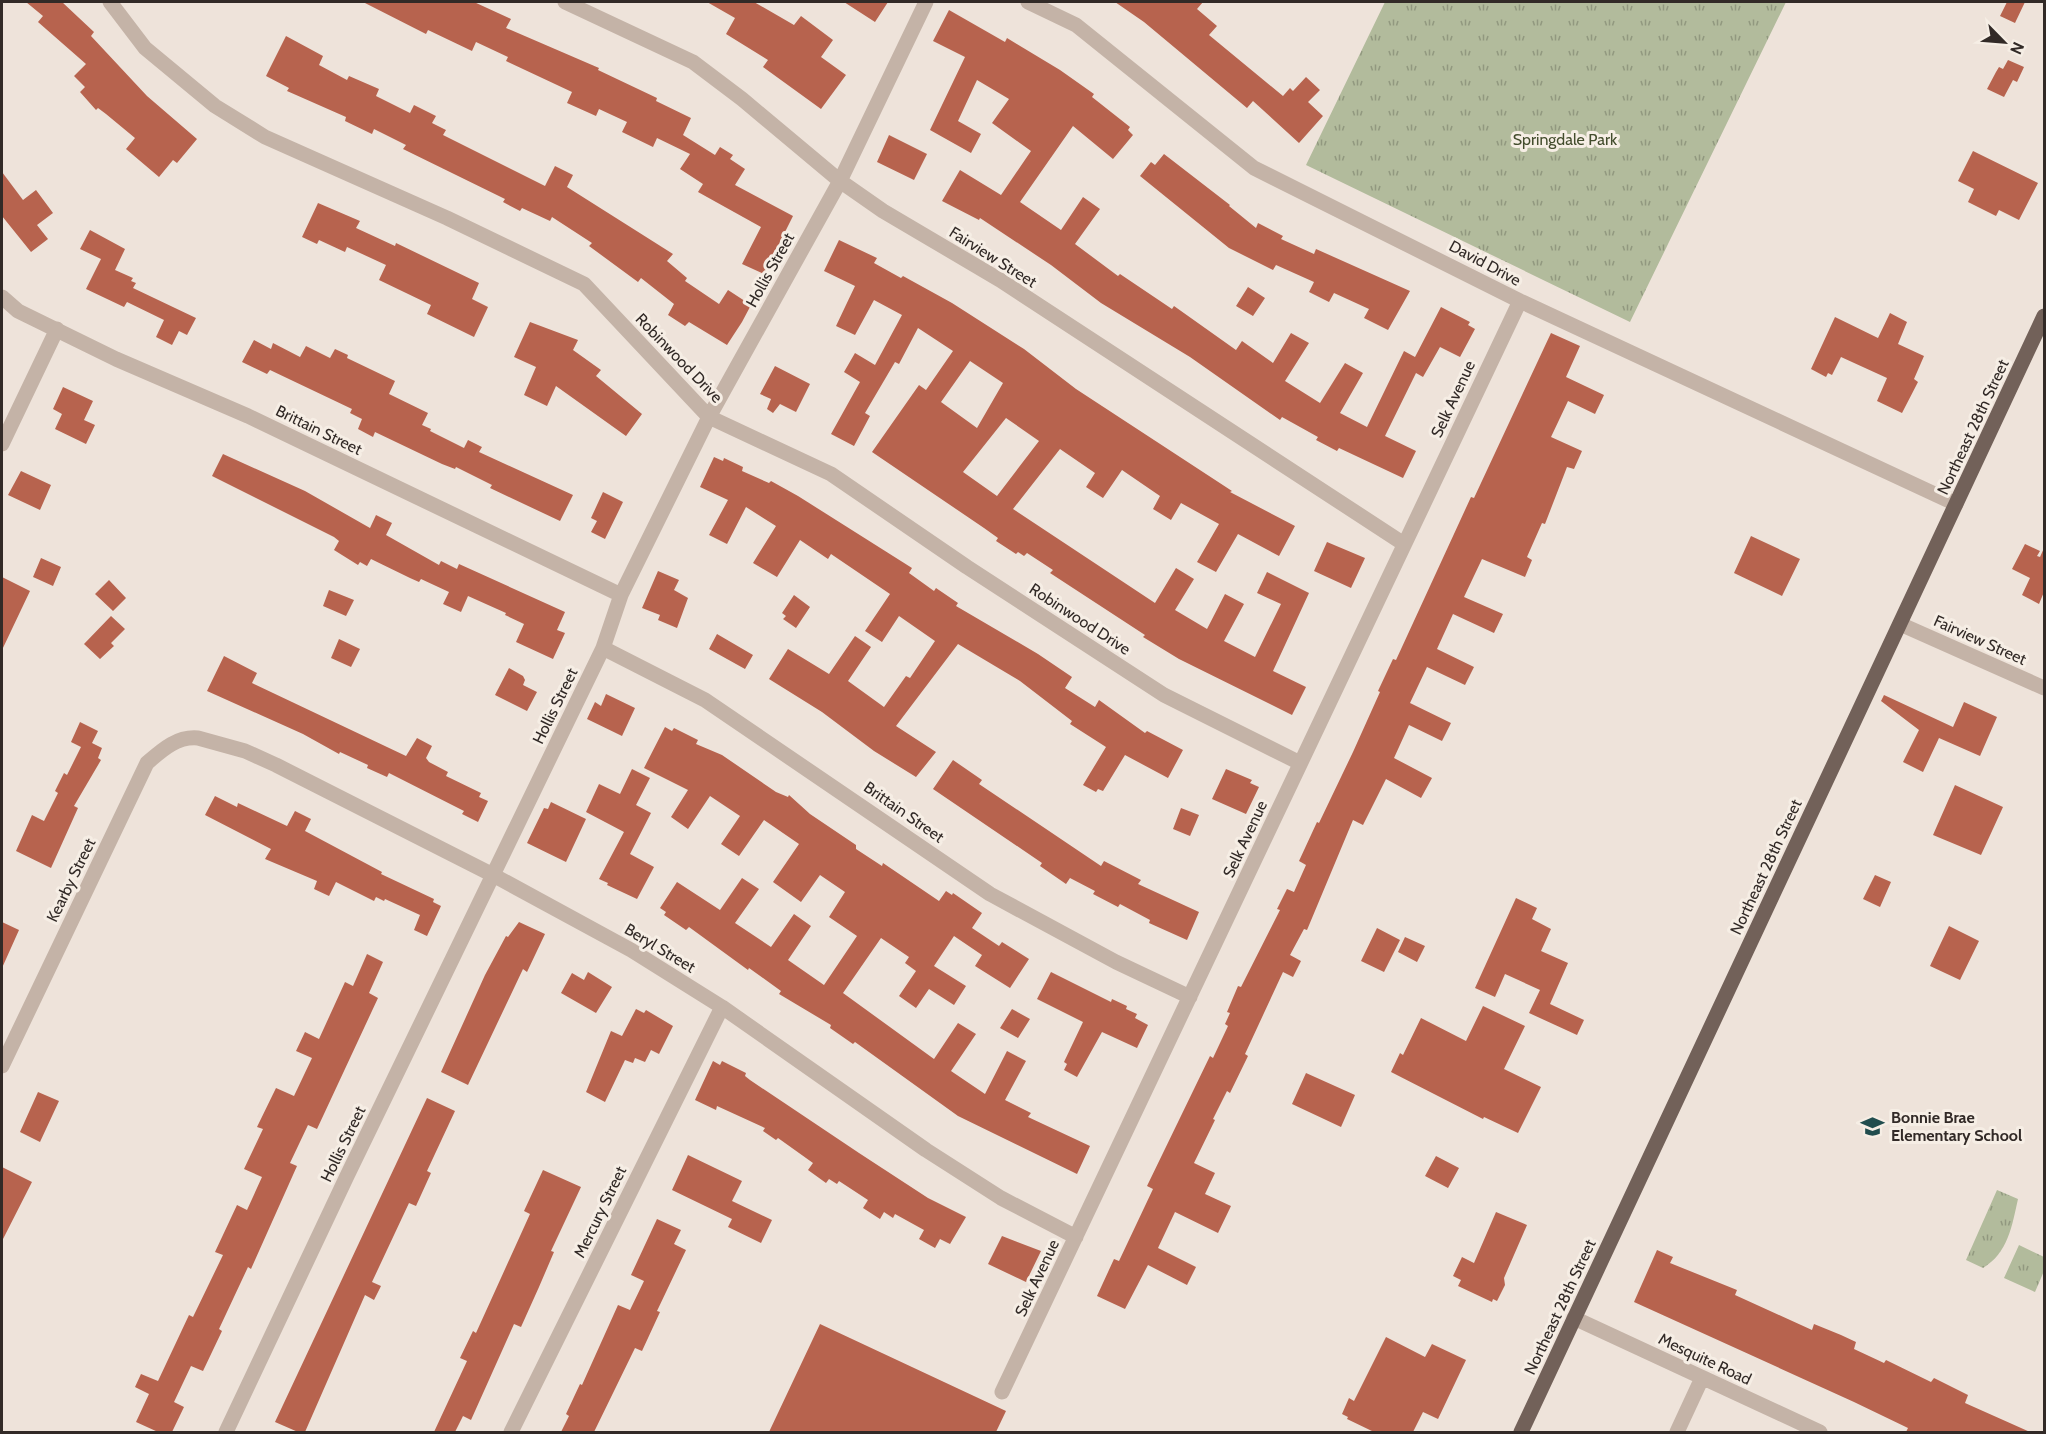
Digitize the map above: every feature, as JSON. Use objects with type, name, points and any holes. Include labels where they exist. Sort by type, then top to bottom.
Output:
[{"type":"main road","name":"Northeast 28th Street","points":[[1521,1432],[2044,316]]},
{"type":"street","name":"Robinwood Drive","points":[[110,2],[145,48],[215,106],[266,137],[447,218],[584,284],[709,417],[831,474],[967,567],[1164,694],[1300,763]]},
{"type":"street","name":"Fairview Street","points":[[565,2],[693,62],[742,99],[840,181],[884,211],[1000,280],[1404,544]]},
{"type":"street","name":"Hollis Street","points":[[226,1432],[603,648],[621,595],[709,417],[840,181],[926,2]]},
{"type":"street","name":"David Drive","points":[[1028,2],[1076,25],[1254,168],[1520,301],[1956,504]]},
{"type":"street","name":"Brittain Street","points":[[2,297],[18,311],[116,359],[248,416],[621,595]]},
{"type":"street","name":"Selk Avenue","points":[[1002,1392],[1520,301]]},
{"type":"street","points":[[2,444],[57,329]]},
{"type":"street","name":"Fairview Street","points":[[1900,624],[2044,688]]},
{"type":"street","name":"Brittain Street","points":[[603,648],[705,700],[990,894],[1116,962],[1190,997]]},
{"type":"street","name":"Kearby Street","points":[[2,1066],[147,763],[168,745],[190,737],[198,738]]},
{"type":"street","name":"Beryl Street","points":[[198,738],[245,752],[276,765],[493,875],[631,950],[722,1007],[926,1150],[1001,1198],[1076,1237]]},
{"type":"street","name":"Mercury Street","points":[[511,1432],[722,1007]]},
{"type":"street","name":"Mesquite Road","points":[[1574,1318],[1820,1432]]},
{"type":"street","points":[[1677,1432],[1702,1378]]},
{"type":"green space","name":"Springdale Park","points":[[1385,2],[1786,2],[1630,322],[1306,165]]},
{"type":"green space","points":[[1997,1190],[2018,1199],[2008,1238],[1998,1255],[1983,1268],[1966,1260]]},
{"type":"green space","points":[[2019,1245],[2044,1257],[2044,1271],[2035,1292],[2004,1278]]},
{"type":"building","points":[[26,2],[62,2],[94,32],[91,36],[147,96],[197,139],[177,163],[173,160],[159,177],[126,149],[135,138],[98,108],[96,110],[80,92],[85,87],[74,76],[86,64],[38,22],[43,16]]},
{"type":"building","points":[[363,2],[474,2],[511,19],[506,28],[599,68],[598,70],[657,98],[656,101],[691,118],[683,135],[715,155],[720,147],[733,155],[730,159],[745,169],[735,185],[793,216],[764,274],[742,264],[761,227],[698,192],[703,184],[680,169],[690,154],[657,138],[653,147],[622,132],[627,122],[599,109],[596,116],[567,103],[572,92],[506,61],[508,57],[476,42],[472,51],[428,30],[426,34]]},
{"type":"building","points":[[707,2],[754,2],[794,25],[801,16],[833,40],[821,57],[846,75],[821,109],[763,67],[768,60],[726,34],[735,18]]},
{"type":"building","points":[[844,2],[888,2],[875,22]]},
{"type":"building","points":[[1115,2],[1203,2],[1197,9],[1217,26],[1209,35],[1283,96],[1290,88],[1293,91],[1306,77],[1320,90],[1308,102],[1323,116],[1299,143],[1253,101],[1247,108],[1144,22]]},
{"type":"building","points":[[2007,2],[2025,2],[2015,23],[2000,16]]},
{"type":"building","points":[[949,10],[1005,42],[1007,38],[1060,70],[1094,94],[1092,97],[1130,127],[1128,130],[1133,135],[1113,159],[1073,126],[1020,202],[1061,230],[1083,197],[1100,209],[1075,244],[1118,276],[1120,274],[1172,309],[1174,306],[1236,350],[1242,341],[1273,363],[1291,333],[1309,343],[1285,381],[1320,403],[1345,363],[1363,373],[1340,413],[1367,427],[1404,351],[1415,357],[1441,307],[1470,322],[1468,325],[1475,329],[1460,357],[1440,347],[1423,377],[1416,373],[1385,436],[1416,451],[1403,478],[1339,448],[1337,451],[1316,440],[1318,437],[1282,417],[1280,420],[1190,357],[1101,303],[1051,265],[980,218],[979,220],[942,201],[960,170],[1001,195],[1031,151],[992,123],[1009,99],[977,80],[958,121],[981,134],[971,153],[930,130],[965,57],[933,41]]},
{"type":"building","points":[[286,36],[323,56],[319,65],[347,80],[349,76],[379,89],[376,96],[410,113],[414,105],[436,116],[432,123],[446,130],[443,135],[545,186],[555,166],[573,175],[567,187],[673,254],[667,261],[687,278],[685,281],[719,304],[728,290],[751,305],[727,345],[689,322],[685,326],[668,315],[674,304],[641,278],[638,282],[589,246],[592,243],[552,217],[550,221],[522,208],[520,211],[503,202],[505,199],[403,149],[406,145],[374,129],[372,134],[345,121],[346,117],[287,91],[289,88],[266,76]]},
{"type":"building","points":[[2008,60],[2024,67],[2017,82],[2013,80],[2004,97],[1987,89],[1999,67],[2003,69]]},
{"type":"building","points":[[889,135],[927,154],[914,180],[877,162]]},
{"type":"building","points":[[1973,151],[2038,183],[2019,220],[1999,210],[1996,216],[1968,202],[1974,189],[1958,181]]},
{"type":"building","points":[[1164,154],[1256,228],[1258,223],[1283,236],[1281,239],[1314,254],[1316,249],[1410,291],[1388,330],[1364,318],[1369,309],[1334,293],[1329,302],[1309,292],[1314,282],[1276,265],[1273,270],[1229,248],[1140,176],[1151,162],[1155,165]]},
{"type":"building","points":[[2,172],[23,200],[36,190],[53,213],[37,225],[48,239],[31,252],[2,216]]},
{"type":"building","points":[[318,203],[360,221],[356,228],[395,246],[396,243],[479,283],[472,299],[488,307],[474,337],[427,314],[431,305],[379,280],[386,265],[347,247],[345,252],[319,240],[317,244],[302,237]]},
{"type":"building","points":[[90,230],[125,249],[115,270],[133,278],[131,281],[136,283],[133,288],[196,318],[187,335],[179,331],[172,345],[156,337],[164,320],[127,302],[124,307],[86,289],[101,259],[80,249]]},
{"type":"building","points":[[839,240],[877,258],[874,263],[952,303],[1024,349],[1076,389],[1232,491],[1230,492],[1295,526],[1279,556],[1238,534],[1216,572],[1197,562],[1219,524],[1181,503],[1171,520],[1153,509],[1160,496],[1122,470],[1103,498],[1086,487],[1095,473],[1060,449],[1013,509],[1155,603],[1176,568],[1194,579],[1175,610],[1207,629],[1225,594],[1244,604],[1224,641],[1255,657],[1281,604],[1257,593],[1267,572],[1309,593],[1273,671],[1306,687],[1292,715],[1179,659],[1143,637],[1145,635],[1050,573],[1053,570],[1027,553],[1024,556],[1018,552],[1016,554],[996,541],[998,538],[872,452],[919,385],[926,390],[953,351],[918,328],[899,364],[895,362],[865,413],[870,416],[854,446],[831,434],[860,382],[844,372],[855,353],[875,365],[902,315],[874,300],[855,335],[836,326],[855,286],[824,271]],"holes":[[[970,361],[1003,383],[977,428],[941,402]],[[1006,418],[1039,441],[997,496],[963,472]]]},
{"type":"building","points":[[1248,287],[1265,298],[1253,316],[1236,306]]},
{"type":"building","points":[[1890,313],[1907,322],[1898,344],[1924,356],[1914,379],[1918,382],[1902,413],[1877,401],[1887,378],[1841,357],[1832,375],[1828,373],[1826,377],[1811,369],[1835,317],[1878,338]]},
{"type":"building","points":[[530,322],[578,340],[573,350],[601,370],[596,376],[642,414],[626,436],[556,386],[547,406],[524,395],[536,367],[514,357]]},
{"type":"building","points":[[1551,333],[1580,346],[1566,377],[1604,395],[1595,414],[1568,401],[1551,437],[1582,451],[1574,469],[1567,467],[1545,524],[1542,523],[1527,557],[1532,560],[1525,577],[1482,559],[1464,597],[1503,614],[1494,633],[1453,614],[1437,649],[1474,667],[1465,685],[1427,667],[1410,703],[1451,723],[1442,741],[1409,725],[1394,758],[1432,778],[1421,798],[1386,779],[1363,825],[1353,820],[1307,930],[1304,929],[1290,955],[1301,961],[1293,977],[1283,972],[1245,1054],[1248,1056],[1230,1093],[1227,1091],[1213,1119],[1215,1120],[1194,1163],[1215,1173],[1205,1194],[1231,1206],[1218,1233],[1175,1212],[1158,1248],[1196,1267],[1187,1285],[1148,1265],[1125,1309],[1097,1296],[1114,1259],[1119,1261],[1153,1189],[1147,1186],[1210,1056],[1213,1058],[1228,1026],[1225,1024],[1230,1013],[1227,1012],[1238,986],[1241,987],[1280,910],[1277,909],[1287,889],[1294,892],[1306,865],[1299,861],[1353,752],[1393,659],[1396,660],[1471,497],[1474,498]]},
{"type":"building","points":[[254,340],[271,349],[273,343],[300,357],[306,346],[330,358],[335,349],[348,355],[347,358],[395,381],[389,394],[428,413],[422,425],[431,429],[430,431],[464,448],[468,440],[482,447],[479,452],[573,495],[560,521],[490,488],[492,485],[456,467],[455,469],[442,464],[375,432],[373,437],[358,429],[362,419],[350,413],[352,409],[270,370],[267,374],[242,362]]},
{"type":"building","points":[[775,366],[810,384],[796,412],[780,404],[773,413],[767,409],[771,399],[760,394]]},
{"type":"building","points":[[63,387],[93,401],[84,420],[95,425],[86,444],[55,429],[62,414],[53,409]]},
{"type":"building","points":[[223,454],[305,491],[370,528],[376,515],[392,523],[386,535],[439,565],[441,561],[457,569],[459,564],[565,612],[557,630],[565,633],[553,659],[516,642],[524,624],[505,615],[506,613],[468,596],[461,612],[443,604],[449,592],[421,579],[419,582],[371,559],[367,566],[360,562],[358,565],[334,550],[339,541],[334,537],[212,476]]},
{"type":"building","points":[[714,457],[723,461],[724,458],[743,467],[742,471],[769,483],[771,481],[798,496],[912,568],[909,573],[934,591],[936,588],[958,603],[956,606],[1038,654],[1072,677],[1065,688],[1095,707],[1099,700],[1145,733],[1147,731],[1183,750],[1168,778],[1125,755],[1103,791],[1098,789],[1096,792],[1083,785],[1106,747],[1070,724],[1072,721],[1020,681],[958,644],[896,726],[936,752],[916,777],[874,751],[822,712],[769,679],[788,649],[829,674],[855,636],[871,647],[848,681],[884,707],[906,676],[910,678],[935,641],[899,616],[882,642],[865,631],[890,594],[831,554],[828,559],[800,540],[777,577],[753,563],[776,526],[746,507],[727,544],[709,535],[728,500],[700,487]]},
{"type":"building","points":[[21,471],[51,485],[40,510],[8,495]]},
{"type":"building","points":[[603,492],[623,502],[605,539],[591,532],[597,521],[591,518]]},
{"type":"building","points":[[1751,536],[1800,559],[1782,596],[1734,573]]},
{"type":"building","points":[[1327,542],[1365,558],[1351,588],[1314,571]]},
{"type":"building","points":[[2025,544],[2040,551],[2037,556],[2040,557],[2044,548],[2044,592],[2039,604],[2022,595],[2030,578],[2012,569]]},
{"type":"building","points":[[41,558],[61,567],[53,586],[33,577]]},
{"type":"building","points":[[658,571],[679,580],[674,590],[688,598],[677,628],[658,620],[660,615],[642,608]]},
{"type":"building","points":[[2,577],[30,591],[2,650]]},
{"type":"building","points":[[109,580],[126,598],[113,611],[95,594]]},
{"type":"building","points":[[329,590],[354,600],[346,616],[323,606]]},
{"type":"building","points":[[794,595],[810,607],[796,628],[783,619],[786,616],[782,613]]},
{"type":"building","points":[[111,616],[125,629],[111,643],[114,646],[100,659],[84,644]]},
{"type":"building","points":[[717,634],[753,655],[745,669],[709,649]]},
{"type":"building","points":[[339,639],[360,649],[351,667],[331,658]]},
{"type":"building","points":[[224,656],[257,673],[252,683],[406,756],[417,738],[432,746],[426,758],[429,762],[448,772],[446,776],[481,793],[479,797],[488,801],[478,822],[462,814],[464,811],[389,773],[387,777],[367,768],[368,765],[340,752],[339,754],[303,734],[207,691]]},
{"type":"building","points":[[509,668],[523,676],[525,680],[523,685],[537,692],[527,711],[495,695]]},
{"type":"building","points":[[606,694],[635,708],[622,736],[587,719],[595,702],[601,706]]},
{"type":"building","points":[[1884,695],[1953,727],[1964,702],[1997,717],[1980,756],[1939,738],[1923,772],[1903,762],[1919,730],[1881,701]]},
{"type":"building","points":[[80,722],[98,731],[92,743],[102,748],[98,758],[101,760],[74,806],[78,808],[51,868],[16,851],[32,815],[44,821],[58,793],[55,791],[64,773],[67,775],[81,747],[71,742]]},
{"type":"building","points":[[665,727],[672,731],[674,728],[698,740],[696,744],[722,755],[776,792],[788,797],[789,795],[810,814],[856,845],[856,849],[882,866],[883,863],[939,901],[946,891],[952,895],[953,893],[982,913],[972,928],[999,946],[1002,942],[1029,959],[1010,988],[975,966],[982,955],[954,936],[934,966],[966,986],[954,1005],[929,989],[916,1008],[899,996],[916,971],[905,963],[909,957],[881,938],[843,993],[934,1059],[958,1023],[976,1034],[951,1071],[985,1094],[1007,1051],[1026,1061],[1005,1100],[1031,1113],[1028,1117],[1090,1146],[1077,1174],[958,1116],[855,1042],[853,1044],[830,1028],[831,1025],[779,994],[781,991],[749,968],[748,970],[689,927],[686,930],[664,915],[666,912],[660,908],[677,882],[720,910],[742,878],[759,889],[735,923],[771,947],[794,914],[811,926],[788,960],[824,985],[857,936],[829,917],[845,892],[820,875],[801,902],[773,882],[799,844],[764,820],[739,856],[721,844],[740,816],[710,796],[688,829],[671,817],[688,790],[644,768]]},
{"type":"building","points":[[953,760],[982,780],[979,784],[1101,866],[1104,861],[1141,880],[1138,884],[1199,912],[1187,940],[1149,923],[1150,920],[1120,904],[1118,907],[1093,894],[1095,891],[1070,878],[1066,884],[1040,866],[1042,863],[933,789]]},
{"type":"building","points":[[632,769],[650,778],[636,805],[651,813],[630,854],[654,867],[637,899],[599,879],[624,832],[586,812],[599,784],[620,794]]},
{"type":"building","points":[[1226,769],[1252,780],[1250,783],[1259,787],[1246,814],[1212,799]]},
{"type":"building","points":[[1955,785],[2003,807],[1981,855],[1933,835]]},
{"type":"building","points":[[215,796],[237,807],[238,803],[287,826],[295,811],[311,819],[305,831],[382,872],[381,874],[434,899],[433,902],[441,906],[427,936],[414,930],[420,915],[385,899],[384,901],[376,897],[374,901],[336,882],[329,896],[314,889],[317,881],[265,859],[271,849],[205,815]]},
{"type":"building","points":[[551,802],[586,819],[566,862],[527,843],[544,808],[548,809]]},
{"type":"building","points":[[1181,808],[1199,815],[1190,836],[1173,829]]},
{"type":"building","points":[[1875,875],[1891,882],[1880,907],[1863,899]]},
{"type":"building","points":[[1516,898],[1537,908],[1532,919],[1551,929],[1541,951],[1568,963],[1550,1004],[1584,1020],[1577,1035],[1529,1013],[1540,990],[1505,974],[1495,997],[1475,988]]},
{"type":"building","points":[[2,922],[19,930],[2,968]]},
{"type":"building","points":[[519,922],[545,934],[527,972],[523,969],[468,1085],[441,1072],[485,975],[506,936],[508,937]]},
{"type":"building","points":[[1949,926],[1979,941],[1960,980],[1930,966]]},
{"type":"building","points":[[1377,928],[1400,940],[1384,972],[1361,961]]},
{"type":"building","points":[[1405,937],[1425,946],[1417,962],[1398,952]]},
{"type":"building","points":[[367,954],[383,962],[369,993],[378,998],[317,1129],[308,1125],[290,1163],[297,1166],[251,1269],[248,1267],[219,1329],[222,1331],[203,1371],[191,1366],[174,1402],[184,1407],[172,1432],[158,1432],[136,1422],[149,1394],[135,1387],[141,1374],[158,1381],[189,1315],[193,1317],[223,1255],[215,1252],[237,1205],[247,1210],[262,1177],[244,1169],[263,1129],[257,1127],[276,1088],[294,1096],[312,1058],[296,1051],[305,1032],[319,1039],[345,982],[353,986]]},
{"type":"building","points":[[588,972],[612,987],[596,1013],[561,993],[572,973],[584,980]]},
{"type":"building","points":[[1051,972],[1111,1002],[1112,999],[1127,1006],[1126,1009],[1137,1014],[1135,1018],[1148,1025],[1137,1048],[1102,1032],[1077,1077],[1064,1070],[1067,1064],[1064,1062],[1083,1022],[1037,999]]},
{"type":"building","points":[[1483,1006],[1525,1026],[1504,1069],[1541,1087],[1518,1133],[1484,1117],[1483,1119],[1391,1072],[1400,1053],[1403,1055],[1421,1018],[1466,1041]]},
{"type":"building","points":[[636,1009],[644,1013],[646,1010],[673,1026],[659,1054],[651,1050],[645,1062],[635,1058],[633,1063],[625,1060],[605,1102],[586,1092],[611,1031],[622,1036]]},
{"type":"building","points":[[1012,1009],[1030,1019],[1018,1038],[1000,1028]]},
{"type":"building","points":[[713,1061],[720,1065],[722,1061],[746,1073],[745,1076],[750,1080],[859,1153],[928,1198],[966,1217],[950,1244],[940,1239],[935,1248],[919,1239],[924,1230],[895,1214],[893,1218],[884,1212],[880,1219],[863,1208],[868,1200],[839,1181],[837,1184],[829,1179],[826,1183],[808,1170],[813,1163],[778,1138],[776,1140],[763,1131],[765,1128],[717,1106],[716,1110],[695,1100]]},
{"type":"building","points":[[1306,1073],[1355,1095],[1341,1127],[1292,1104]]},
{"type":"building","points":[[38,1092],[59,1101],[40,1142],[20,1132]]},
{"type":"building","points":[[427,1098],[455,1111],[427,1171],[431,1173],[416,1206],[409,1203],[372,1282],[381,1286],[374,1300],[365,1295],[305,1432],[298,1432],[275,1422]]},
{"type":"building","points":[[688,1155],[742,1181],[732,1201],[772,1220],[761,1243],[728,1227],[732,1219],[672,1190]]},
{"type":"building","points":[[1436,1156],[1459,1168],[1448,1188],[1425,1176]]},
{"type":"building","points":[[2,1167],[32,1182],[2,1241]]},
{"type":"building","points":[[543,1170],[581,1187],[551,1251],[554,1252],[521,1327],[514,1324],[471,1420],[463,1416],[455,1432],[434,1432],[467,1361],[460,1358],[473,1331],[476,1333],[530,1214],[524,1211]]},
{"type":"building","points":[[1496,1212],[1527,1225],[1504,1278],[1505,1285],[1497,1301],[1493,1299],[1492,1302],[1458,1286],[1461,1280],[1453,1276],[1462,1257],[1474,1263]]},
{"type":"building","points":[[657,1219],[681,1230],[674,1244],[686,1250],[657,1311],[660,1312],[642,1351],[635,1348],[594,1432],[561,1432],[569,1416],[566,1414],[580,1384],[582,1385],[618,1305],[630,1310],[644,1281],[631,1275]]},
{"type":"building","points":[[1002,1236],[1041,1251],[1026,1282],[988,1264]]},
{"type":"building","points":[[1657,1250],[1673,1257],[1670,1263],[1737,1290],[1735,1295],[1812,1330],[1814,1324],[1841,1335],[1856,1342],[1854,1349],[1884,1363],[1886,1360],[1931,1382],[1934,1378],[1968,1395],[1965,1403],[2030,1432],[1906,1432],[1908,1428],[1854,1402],[1634,1302]]},
{"type":"building","points":[[820,1324],[1006,1411],[996,1432],[769,1432]]},
{"type":"building","points":[[1386,1337],[1425,1357],[1432,1344],[1466,1360],[1438,1419],[1423,1412],[1413,1432],[1374,1432],[1347,1419],[1348,1417],[1342,1414],[1349,1398],[1354,1401]]},
{"type":"place","name":"Bonnie Brae Elementary School","points":[[1873,1126]]}]
